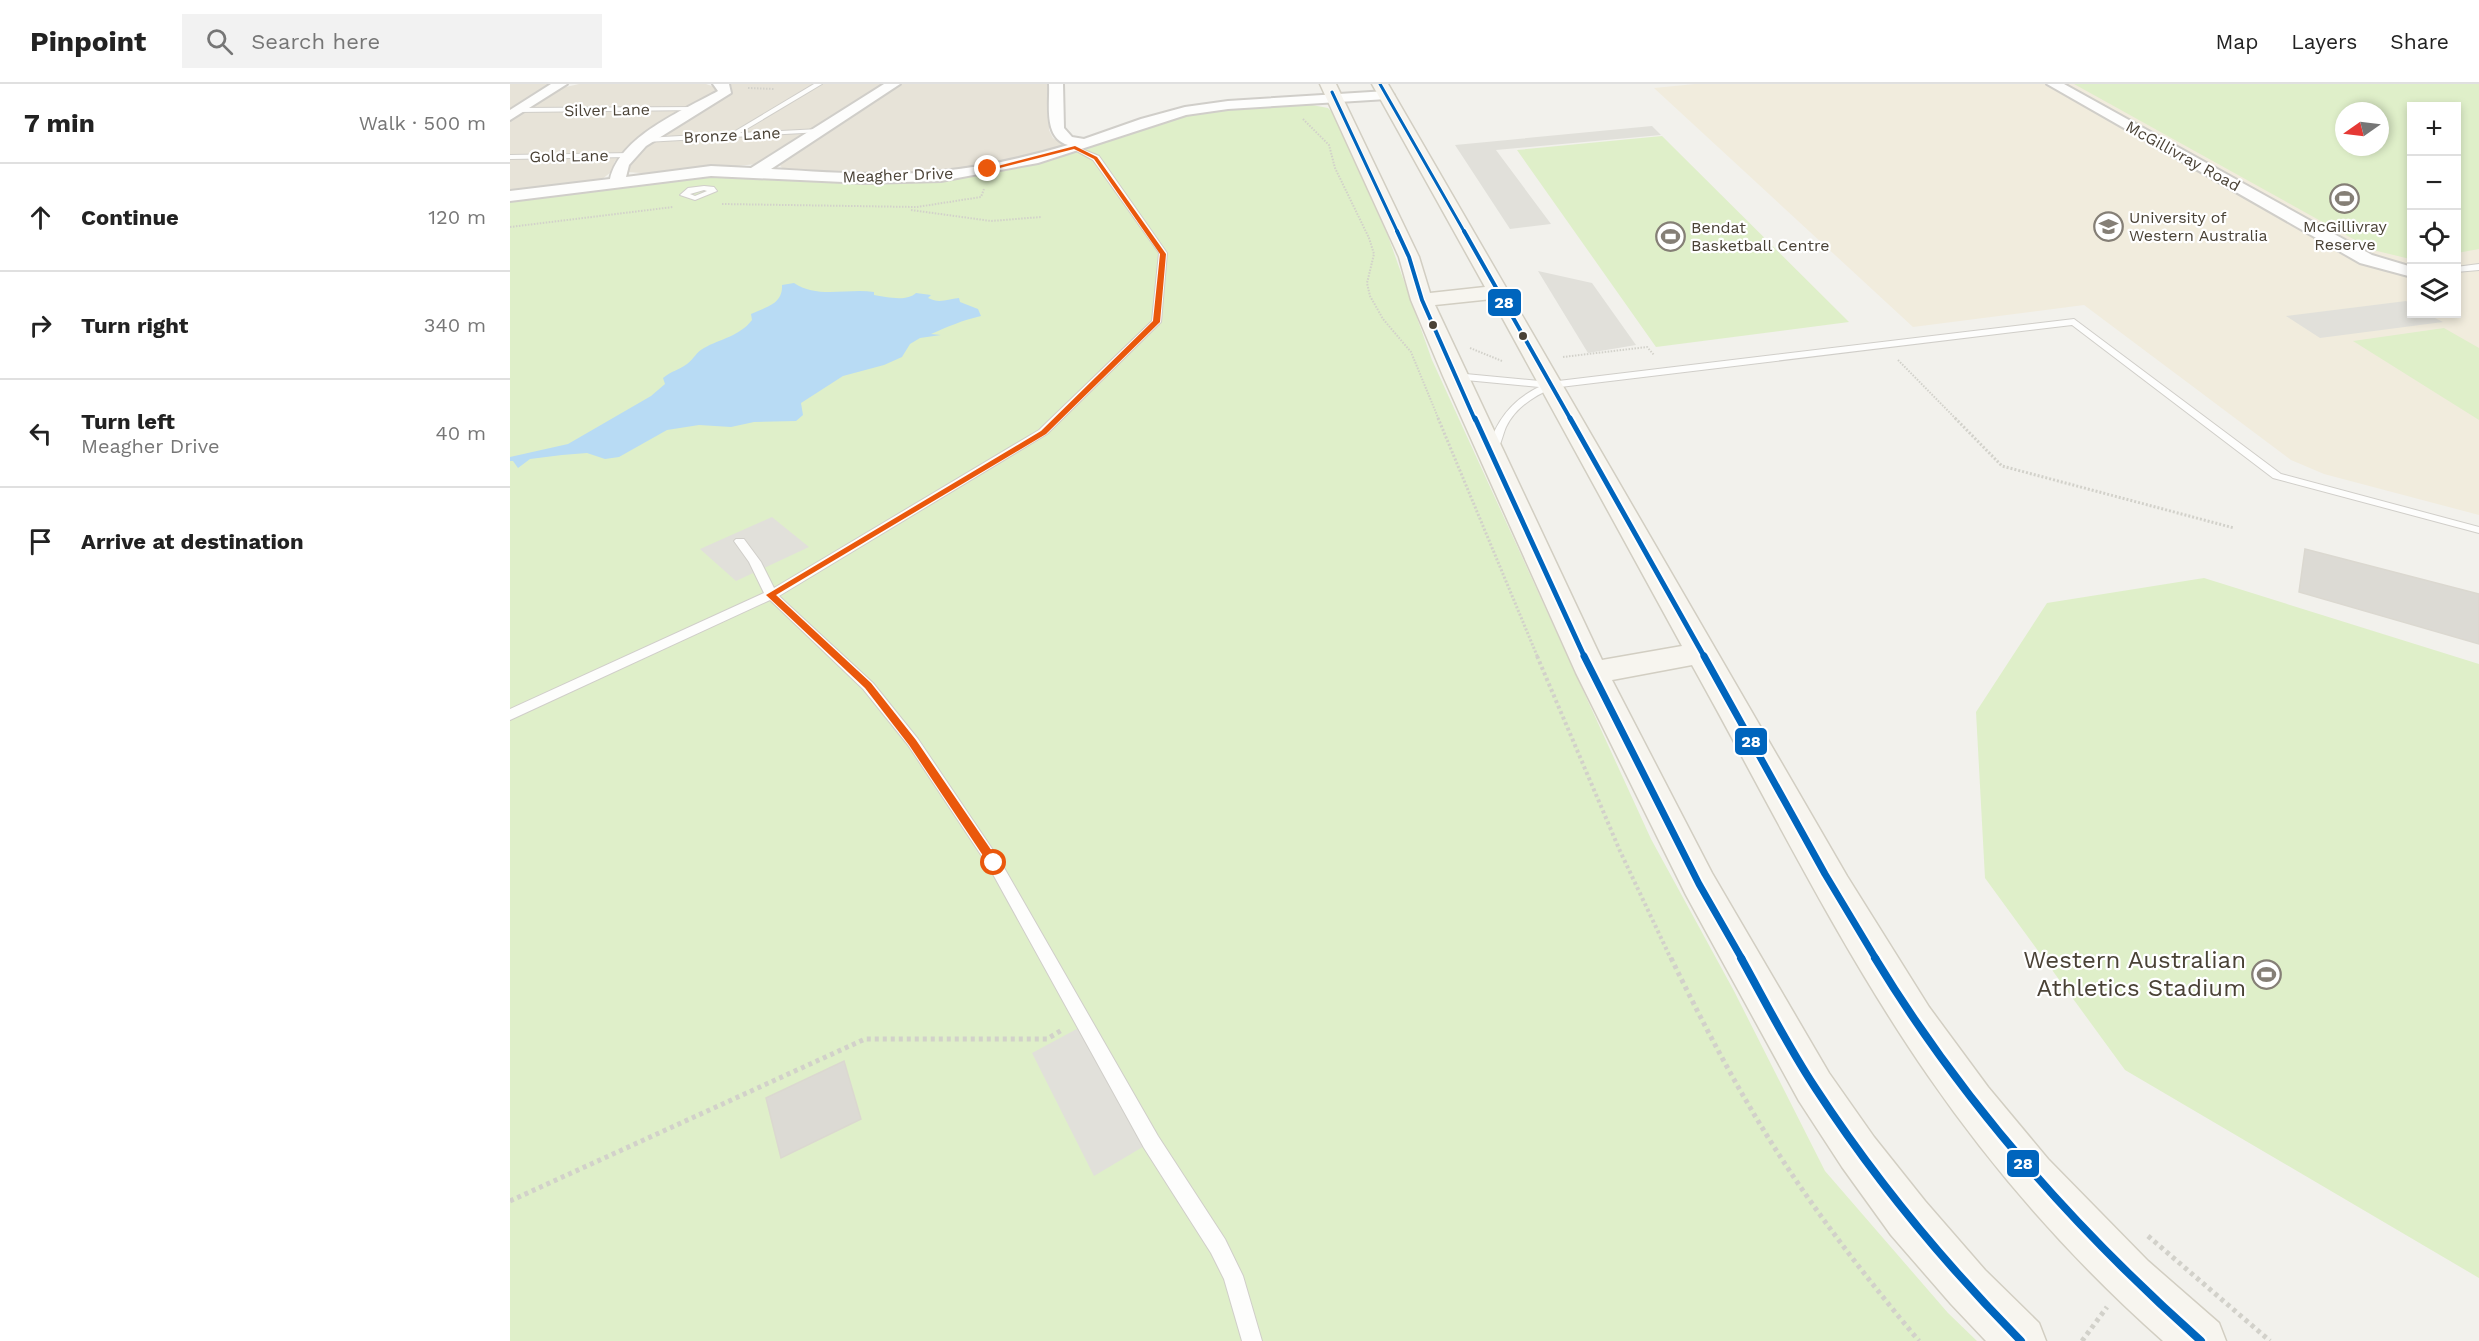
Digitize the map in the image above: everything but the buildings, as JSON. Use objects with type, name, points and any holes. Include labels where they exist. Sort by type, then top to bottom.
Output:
[{"type":"main road","points":[[1384,89],[1497,292],[1553,371],[1701,653],[1870,949],[1944,1064],[1990,1125],[2046,1190],[2110,1258],[2201,1341]]},
{"type":"main road","points":[[1332,92],[1409,256],[1422,300],[1455,376],[1592,673],[1699,884],[1815,1087],[1858,1152],[1908,1218],[1968,1287],[2021,1341]]},
{"type":"main road","points":[[1422,300],[1497,292]]},
{"type":"main road","points":[[1592,673],[1701,653]]},
{"type":"street","points":[[514,113],[560,84]]},
{"type":"street","points":[[617,182],[628,155],[646,140],[724,93],[725,87],[720,84]]},
{"type":"street","points":[[756,172],[893,84]]},
{"type":"street","points":[[1056,84],[1057,129],[1067,140],[1080,146]]},
{"type":"street","name":"McGillivray Road","points":[[2054,84],[2366,259],[2407,272]]},
{"type":"street","name":"Meagher Drive","points":[[510,196],[720,170],[865,178],[940,176],[1019,163],[1080,146],[1146,122],[1185,111],[1228,105],[1295,102],[1332,92],[1384,89]]},
{"type":"lane","points":[[731,135],[819,84]]},
{"type":"lane","name":"Silver Lane","points":[[514,113],[697,109]]},
{"type":"lane","name":"Bronze Lane","points":[[646,140],[819,131]]},
{"type":"lane","points":[[510,715],[771,595],[1043,432],[1156,322],[1163,254],[1096,158],[1080,146]]},
{"type":"lane","name":"Gold Lane","points":[[510,158],[628,155]]},
{"type":"lane","points":[[700,188],[720,170]]},
{"type":"lane","points":[[2461,269],[2479,267]]},
{"type":"lane","points":[[1455,376],[1553,371],[1666,370],[2074,322],[2277,476],[2479,530]]},
{"type":"lane","points":[[1491,452],[1500,426],[1512,408],[1553,371]]},
{"type":"lane","points":[[740,541],[756,562],[771,595],[868,686],[913,742],[994,863],[1151,1142],[1218,1246],[1233,1276],[1252,1341]]},
{"type":"path","points":[[1295,102],[1305,122],[1329,145],[1347,195],[1372,246],[1374,254],[1367,283],[1370,296],[1383,319],[1411,352],[1599,805],[1681,979],[1735,1079],[1808,1199],[1857,1267],[1919,1341]]},
{"type":"path","points":[[905,208],[963,201],[981,196],[985,186]]},
{"type":"path","points":[[716,204],[749,202],[905,208],[974,221],[998,222],[1041,217]]},
{"type":"path","points":[[510,226],[673,207]]},
{"type":"path","points":[[1467,347],[1504,362]]},
{"type":"path","points":[[1553,371],[1647,347],[1666,370]]},
{"type":"path","points":[[1892,354],[2002,466],[2234,528]]},
{"type":"path","points":[[510,1201],[865,1040],[1047,1039],[1081,1019]]},
{"type":"path","points":[[2139,1228],[2215,1296],[2270,1341]]},
{"type":"path","points":[[2082,1341],[2107,1307]]},
{"type":"shaded area","points":[[510,84],[552,84],[510,111]]},
{"type":"shaded area","points":[[579,84],[706,84],[718,88],[714,94],[628,149],[615,161],[611,172],[601,180],[510,194],[510,120],[557,89]]},
{"type":"shaded area","points":[[729,84],[888,84],[757,164],[653,174],[628,172],[627,166],[647,146],[667,129],[726,95],[732,87]]},
{"type":"shaded area","points":[[900,84],[1050,84],[1049,130],[1053,138],[1063,146],[969,170],[873,175],[787,171],[780,166],[786,158]]},
{"type":"shaded area","name":"University of Western Australia","points":[[1695,84],[2479,84],[2479,515],[2324,474],[2291,460],[2084,305],[1913,327],[1654,88]]},
{"type":"shaded area","points":[[1652,126],[1661,135],[1496,150],[1551,224],[1510,229],[1455,145]]},
{"type":"shaded area","points":[[1538,271],[1592,283],[1636,345],[1588,353]]},
{"type":"shaded area","points":[[2406,301],[2407,318],[2435,318],[2443,322],[2320,338],[2286,316]]},
{"type":"shaded area","points":[[772,517],[809,547],[736,581],[700,549]]},
{"type":"shaded area","points":[[1086,1024],[1151,1142],[1094,1176],[1032,1053]]},
{"type":"green space","name":"McGillivray Reserve","points":[[2074,84],[2479,84],[2479,249],[2461,252],[2461,102],[2407,102],[2407,258],[2373,250]]},
{"type":"green space","points":[[1312,105],[1328,108],[1332,112],[1388,236],[1432,360],[1651,839],[1734,991],[1825,1171],[1948,1313],[1977,1341],[510,1341],[510,199],[691,175],[914,181],[1036,163],[1181,115],[1211,110]]},
{"type":"green space","name":"Bendat Basketball Centre","points":[[1662,136],[1849,322],[1656,347],[1517,150]]},
{"type":"green space","points":[[2444,328],[2479,348],[2479,420],[2353,341]]},
{"type":"green space","name":"Western Australian Athletics Stadium","points":[[2204,578],[2479,664],[2479,1278],[2125,1070],[1985,878],[1976,712],[2047,603]]},
{"type":"water","points":[[794,283],[803,288],[823,292],[864,291],[896,298],[912,296],[916,293],[931,295],[928,298],[940,301],[959,298],[960,302],[978,309],[981,316],[931,334],[941,335],[920,338],[910,344],[902,357],[884,365],[843,376],[801,403],[803,415],[796,421],[754,422],[731,427],[699,425],[667,430],[619,457],[605,459],[587,453],[562,455],[530,459],[518,468],[513,461],[510,461],[510,457],[568,444],[651,396],[665,384],[663,378],[687,364],[701,350],[742,330],[752,320],[751,314],[767,307],[780,297],[782,285]]},
{"type":"transit line","name":"28","points":[[1380,84],[1825,874],[1882,970],[1944,1063],[2002,1139],[2097,1244],[2201,1341]]},
{"type":"transit line","name":"28","points":[[1332,92],[1409,257],[1422,300],[1455,376],[1592,673],[1699,884],[1814,1087],[1858,1152],[1908,1218],[1968,1287],[2021,1341]]},
{"type":"place","name":"McGillivray Reserve","points":[[2345,198]]},
{"type":"place","name":"University of Western Australia","points":[[2108,226]]},
{"type":"place","name":"Bendat Basketball Centre","points":[[1670,236]]},
{"type":"place","name":"Western Australian Athletics Stadium","points":[[2267,974]]},
{"type":"route","points":[[988,169],[1055,154],[1075,147],[1096,158],[1163,254],[1156,322],[1043,432],[771,595],[868,686],[913,742],[994,863]]}]
